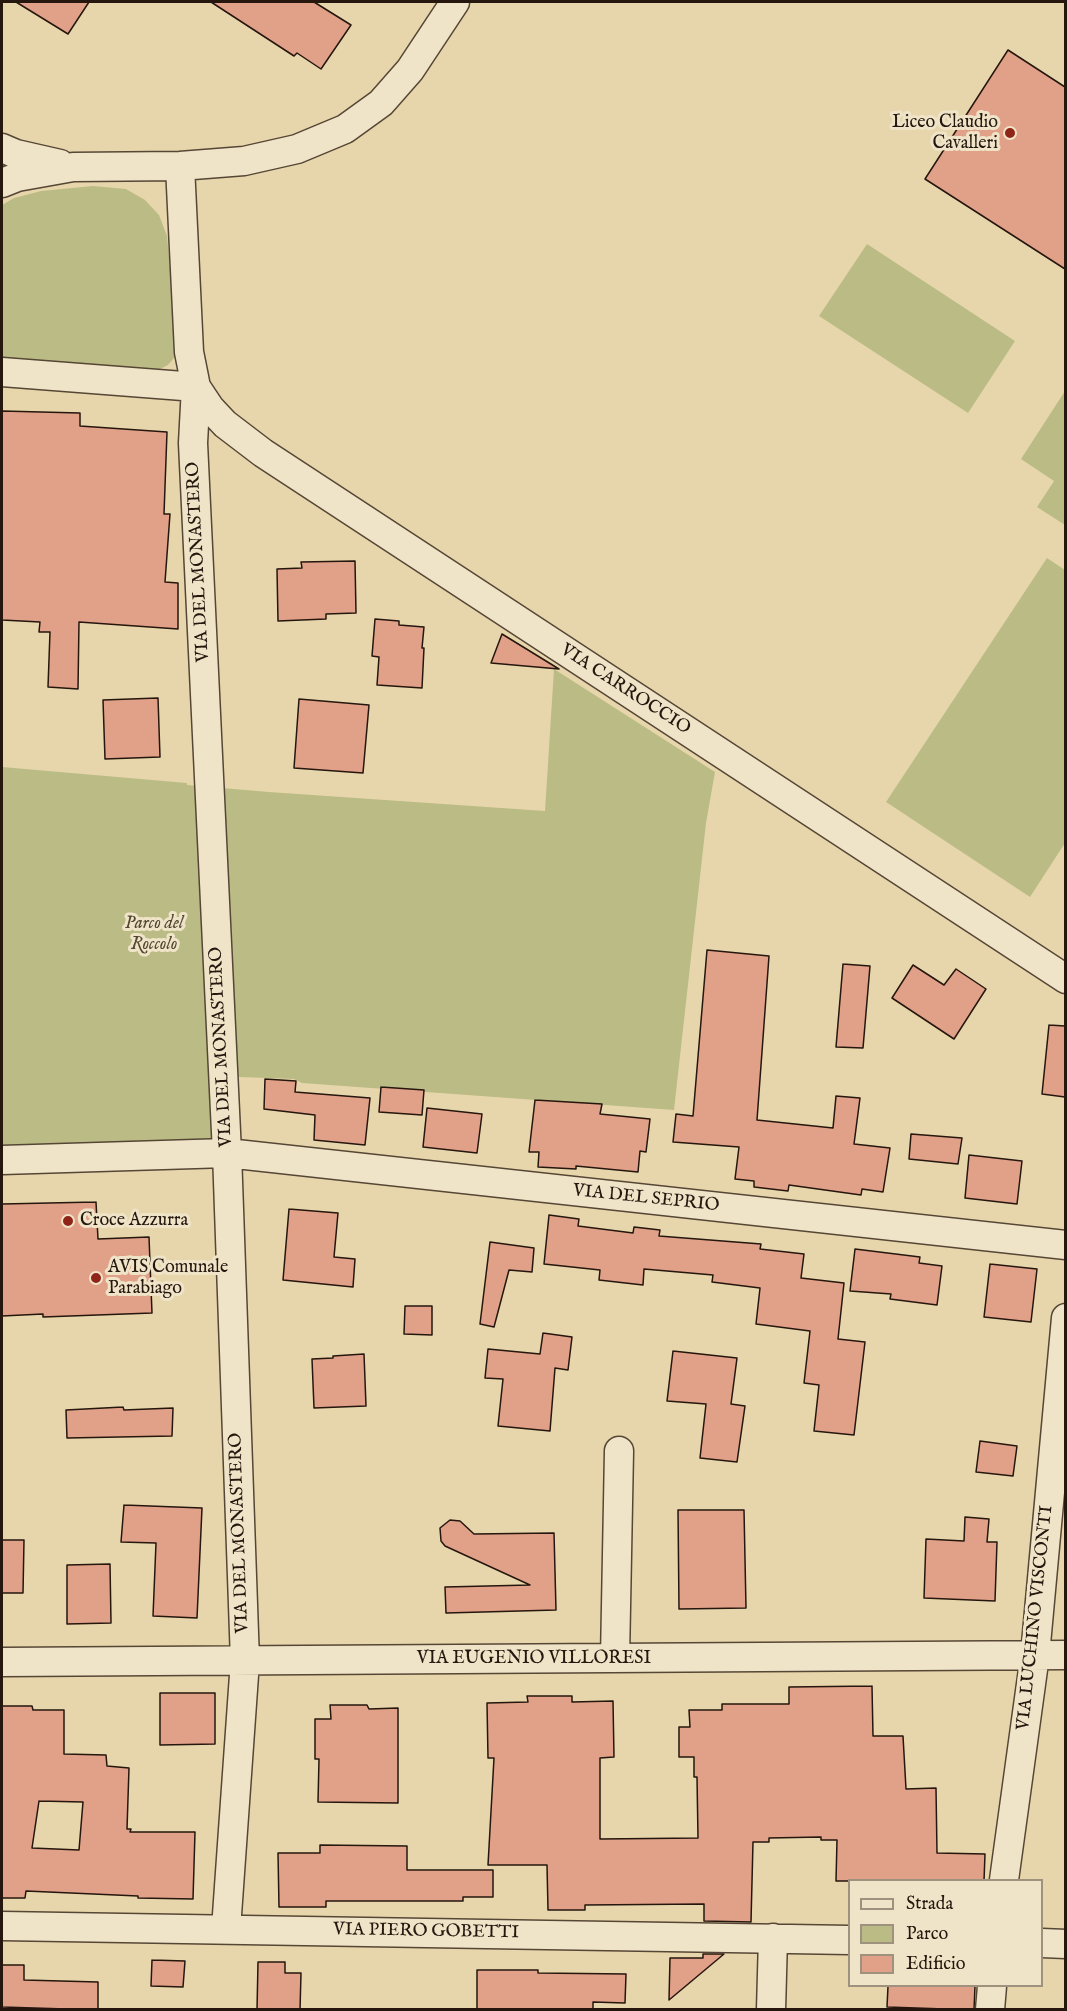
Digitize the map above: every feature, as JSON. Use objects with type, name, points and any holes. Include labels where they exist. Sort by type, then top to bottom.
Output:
[{"type":"street","points":[[2,183],[17,177],[73,167],[180,166],[244,161],[297,149],[345,129],[381,103],[410,70],[455,2]]},
{"type":"street","points":[[2,148],[16,154],[73,167]]},
{"type":"street","name":"VIA DEL MONASTERO","points":[[180,166],[189,352],[196,387],[193,443],[227,1153],[245,1661],[226,1929]]},
{"type":"street","points":[[2,372],[196,387]]},
{"type":"street","name":"VIA CARROCCIO","points":[[196,387],[210,408],[225,424],[263,453],[1065,979]]},
{"type":"street","name":"VIA DEL SEPRIO","points":[[2,1160],[227,1153],[1065,1245]]},
{"type":"street","name":"VIA LUCHINO VISCONTI","points":[[1004,1879],[1035,1655],[1065,1318]]},
{"type":"street","points":[[615,1658],[619,1451]]},
{"type":"street","name":"VIA EUGENIO VILLORESI","points":[[2,1662],[1065,1655]]},
{"type":"street","name":"VIA PIERO GOBETTI","points":[[2,1926],[848,1940]]},
{"type":"street","points":[[771,2010],[773,1938]]},
{"type":"street","points":[[1043,1943],[1065,1944]]},
{"type":"street","points":[[990,2010],[992,1987]]},
{"type":"green space","points":[[93,186],[126,189],[145,200],[159,215],[167,236],[178,353],[168,365],[160,369],[121,371],[2,361],[2,205],[14,198],[41,191]]},
{"type":"green space","points":[[867,244],[1015,341],[968,413],[819,316]]},
{"type":"green space","points":[[1065,391],[1066,525],[1037,507],[1054,481],[1021,459]]},
{"type":"green space","points":[[1047,558],[1065,570],[1065,843],[1030,897],[886,802]]},
{"type":"green space","name":"Parco del Roccolo","points":[[554,669],[715,772],[706,823],[674,1110],[302,1083],[294,1079],[212,1076],[211,1139],[202,1145],[2,1145],[2,767],[269,792],[545,811]]},
{"type":"building","points":[[16,2],[89,2],[68,34]]},
{"type":"building","points":[[211,2],[314,2],[351,25],[321,69],[297,53],[294,56]]},
{"type":"building","name":"Liceo Claudio Cavalleri","points":[[1008,50],[1065,87],[1065,269],[925,179]]},
{"type":"building","points":[[2,411],[80,413],[80,426],[167,432],[164,514],[170,514],[165,582],[178,583],[178,629],[79,622],[78,689],[48,687],[50,632],[39,632],[40,622],[2,620]]},
{"type":"building","points":[[355,561],[356,613],[326,614],[326,619],[278,621],[277,569],[302,568],[301,562]]},
{"type":"building","points":[[375,619],[399,621],[399,625],[424,627],[422,688],[377,685],[379,657],[372,656]]},
{"type":"building","points":[[502,634],[559,669],[491,663]]},
{"type":"building","points":[[158,698],[160,757],[105,759],[103,700]]},
{"type":"building","points":[[299,699],[369,705],[363,773],[294,768]]},
{"type":"building","points":[[707,950],[769,956],[757,1120],[833,1128],[836,1096],[860,1098],[854,1144],[890,1148],[883,1192],[862,1189],[861,1195],[789,1185],[788,1191],[754,1187],[754,1181],[735,1179],[739,1147],[673,1142],[676,1114],[693,1116]]},
{"type":"building","points":[[843,964],[870,966],[863,1048],[836,1047]]},
{"type":"building","points":[[913,965],[944,985],[956,969],[986,989],[954,1039],[892,998]]},
{"type":"building","points":[[1049,1025],[1065,1026],[1065,1097],[1042,1094]]},
{"type":"building","points":[[265,1079],[296,1081],[295,1092],[370,1098],[365,1145],[314,1140],[315,1115],[264,1109]]},
{"type":"building","points":[[381,1087],[424,1090],[422,1115],[379,1112]]},
{"type":"building","points":[[535,1100],[602,1104],[600,1114],[650,1119],[646,1152],[640,1151],[638,1172],[576,1166],[576,1169],[538,1167],[539,1152],[529,1152]]},
{"type":"building","points":[[427,1108],[482,1114],[477,1153],[423,1147]]},
{"type":"building","points":[[911,1134],[962,1138],[958,1164],[909,1159]]},
{"type":"building","points":[[969,1155],[1022,1161],[1017,1204],[965,1198]]},
{"type":"building","points":[[96,1202],[98,1239],[149,1237],[152,1313],[43,1317],[43,1314],[2,1316],[2,1204]]},
{"type":"building","points":[[289,1209],[338,1213],[334,1257],[355,1259],[353,1287],[283,1280]]},
{"type":"building","points":[[549,1215],[579,1219],[578,1226],[633,1233],[634,1227],[660,1230],[659,1236],[761,1244],[760,1249],[804,1254],[801,1278],[844,1283],[838,1339],[865,1342],[854,1435],[814,1431],[819,1385],[804,1383],[810,1331],[756,1324],[760,1288],[712,1282],[713,1275],[644,1269],[643,1285],[599,1280],[600,1270],[544,1264]]},
{"type":"building","points":[[490,1242],[534,1248],[532,1272],[509,1270],[494,1327],[480,1324]]},
{"type":"building","points":[[855,1249],[920,1257],[919,1263],[942,1266],[937,1305],[890,1299],[891,1294],[850,1291]]},
{"type":"building","points":[[990,1264],[1037,1269],[1031,1322],[984,1317]]},
{"type":"building","points":[[405,1306],[432,1306],[432,1335],[404,1334]]},
{"type":"building","points":[[543,1333],[572,1337],[568,1370],[555,1368],[550,1431],[498,1426],[503,1379],[485,1378],[488,1349],[540,1354]]},
{"type":"building","points":[[673,1351],[737,1358],[731,1404],[745,1406],[737,1462],[700,1458],[706,1404],[667,1401]]},
{"type":"building","points":[[364,1354],[366,1406],[314,1408],[312,1359]]},
{"type":"building","points":[[123,1407],[124,1410],[173,1408],[172,1436],[67,1438],[66,1410]]},
{"type":"building","points":[[980,1441],[1017,1446],[1013,1476],[976,1472]]},
{"type":"building","points":[[124,1505],[202,1508],[197,1618],[153,1616],[156,1543],[121,1542]]},
{"type":"building","points":[[678,1510],[744,1510],[746,1608],[679,1609]]},
{"type":"building","points":[[965,1517],[989,1519],[987,1542],[997,1542],[995,1601],[924,1598],[926,1539],[964,1541]]},
{"type":"building","points":[[450,1520],[460,1521],[474,1534],[554,1533],[556,1610],[446,1613],[445,1587],[530,1585],[445,1546],[441,1541],[440,1528]]},
{"type":"building","points":[[2,1540],[24,1540],[23,1593],[2,1593]]},
{"type":"building","points":[[110,1564],[111,1623],[67,1624],[67,1565]]},
{"type":"building","points":[[872,1686],[873,1736],[903,1736],[906,1789],[936,1788],[937,1853],[985,1854],[984,1879],[848,1879],[848,1881],[836,1881],[837,1840],[821,1840],[821,1837],[769,1838],[769,1842],[753,1842],[751,1922],[704,1921],[704,1904],[585,1905],[585,1910],[548,1910],[547,1865],[488,1865],[494,1758],[488,1758],[487,1703],[528,1702],[527,1696],[572,1696],[572,1702],[613,1701],[614,1757],[600,1758],[600,1839],[698,1838],[697,1777],[694,1777],[694,1757],[679,1757],[679,1727],[690,1727],[689,1710],[722,1710],[722,1704],[789,1704],[789,1687]]},
{"type":"building","points":[[160,1693],[215,1693],[215,1744],[160,1745]]},
{"type":"building","points":[[330,1705],[367,1705],[369,1709],[398,1708],[398,1803],[318,1802],[319,1759],[315,1759],[315,1719],[331,1719]]},
{"type":"building","points":[[2,1706],[32,1706],[33,1710],[64,1710],[64,1754],[106,1755],[107,1766],[129,1768],[127,1829],[131,1829],[130,1832],[195,1832],[193,1899],[26,1891],[25,1898],[2,1898]],"holes":[[[39,1801],[83,1802],[79,1850],[32,1848]]]},
{"type":"building","points":[[320,1845],[407,1846],[407,1870],[493,1870],[493,1897],[463,1897],[463,1901],[326,1901],[326,1907],[279,1907],[278,1853],[320,1853]]},
{"type":"building","points":[[703,1954],[724,1954],[669,2000],[670,1958],[703,1958]]},
{"type":"building","points":[[152,1960],[185,1961],[183,1987],[151,1986]]},
{"type":"building","points":[[258,1962],[285,1962],[285,1973],[301,1973],[300,2010],[257,2010]]},
{"type":"building","points":[[2,1965],[24,1965],[24,1980],[98,1982],[98,2010],[2,2007]]},
{"type":"building","points":[[477,1970],[626,1974],[625,2003],[593,2002],[593,2010],[477,2010]]},
{"type":"building","points":[[888,1987],[975,1987],[974,2010],[887,2007]]},
{"type":"place","name":"Liceo Claudio Cavalleri","points":[[1010,133]]},
{"type":"place","name":"Croce Azzurra","points":[[68,1221]]},
{"type":"place","name":"AVIS Comunale Parabiago","points":[[96,1278]]}]
